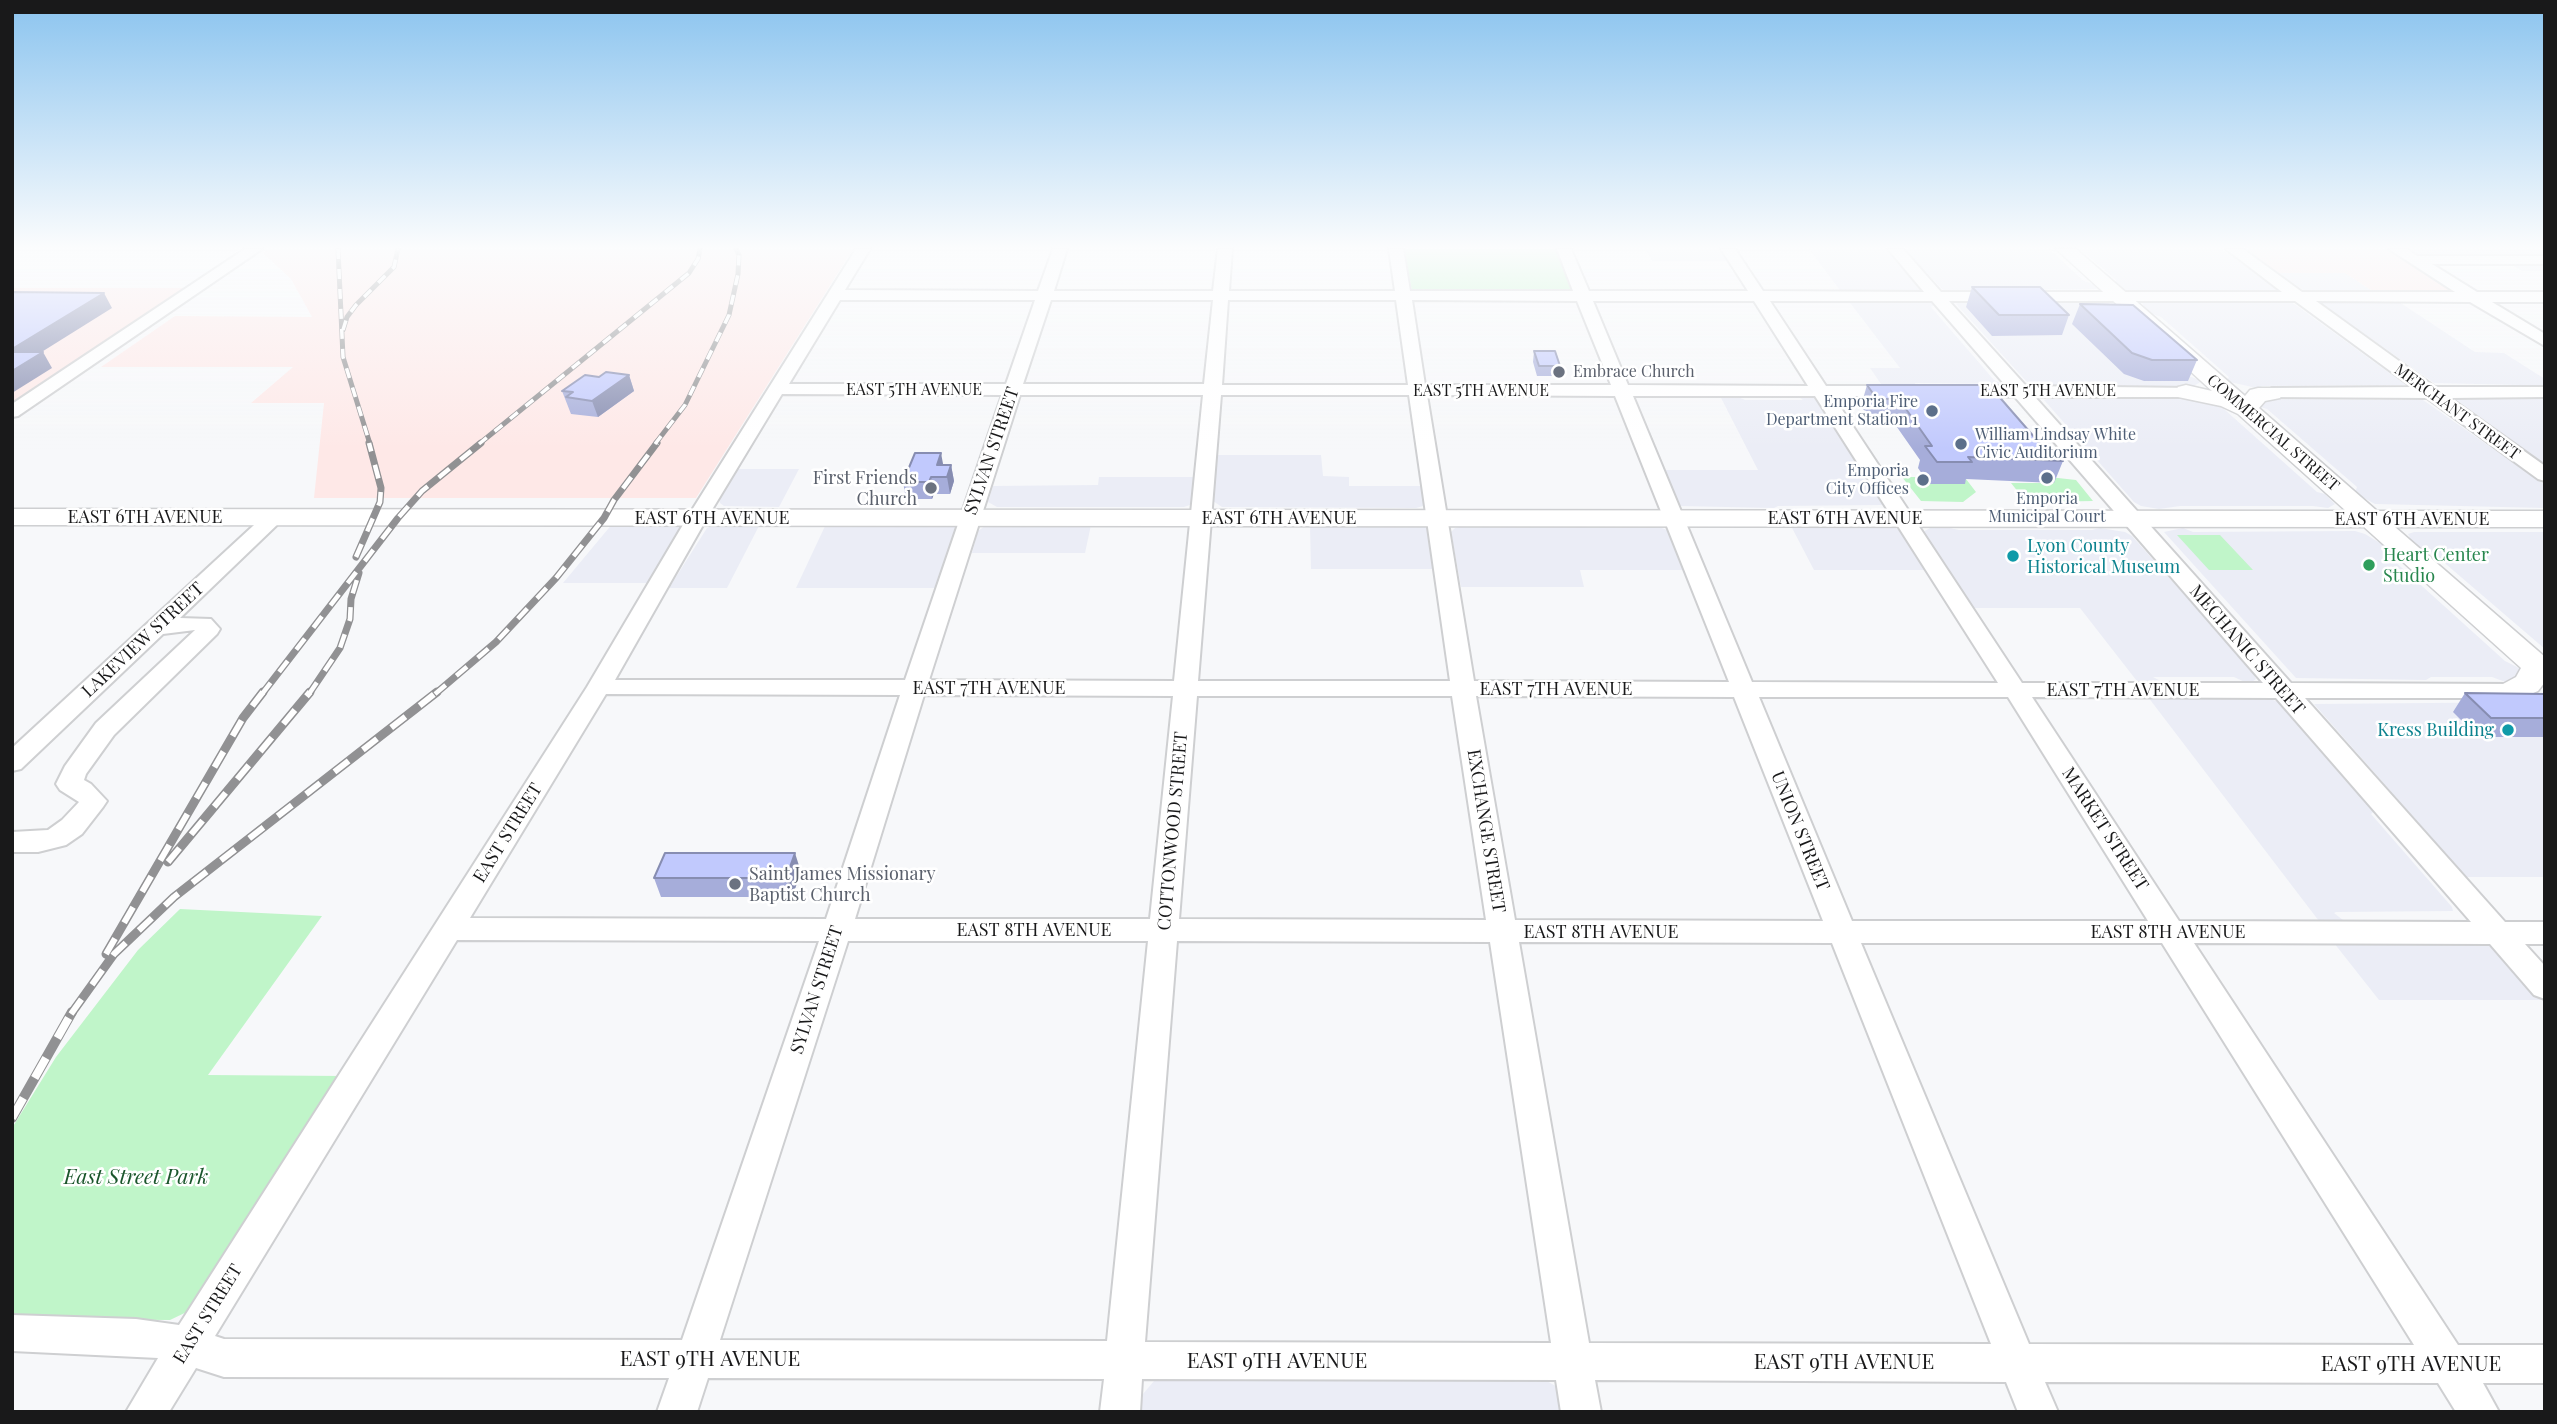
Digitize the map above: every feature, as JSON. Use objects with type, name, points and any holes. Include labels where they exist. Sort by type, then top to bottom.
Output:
[{"type":"main road","name":"COMMERCIAL STREET","points":[[2140,315],[2542,669]]},
{"type":"main road","points":[[2186,391],[2206,383],[2209,376],[2250,390],[2272,393]]},
{"type":"main road","points":[[2186,391],[2228,401],[2246,409],[2258,395],[2272,393]]},
{"type":"main road","name":"EAST 6TH AVENUE","points":[[12,517],[2545,519]]},
{"type":"main road","points":[[2514,691],[2527,684],[2536,672],[2542,669]]},
{"type":"main road","points":[[2514,691],[2545,699]]},
{"type":"street","points":[[12,412],[156,315]]},
{"type":"street","name":"EAST STREET","points":[[146,1412],[599,687],[697,518],[823,315]]},
{"type":"street","name":"SYLVAN STREET","points":[[677,1412],[970,518],[1040,315]]},
{"type":"street","name":"COTTONWOOD STREET","points":[[1120,1412],[1219,315]]},
{"type":"street","name":"EXCHANGE STREET","points":[[1406,315],[1463,688],[1581,1412]]},
{"type":"street","name":"UNION STREET","points":[[1590,315],[2038,1412]]},
{"type":"street","name":"MARKET STREET","points":[[1771,315],[2172,932],[2479,1412]]},
{"type":"street","name":"MECHANIC STREET","points":[[1953,315],[2545,987]]},
{"type":"street","name":"MERCHANT STREET","points":[[2325,315],[2545,475]]},
{"type":"street","points":[[2504,315],[2545,341]]},
{"type":"street","name":"EAST 5TH AVENUE","points":[[777,389],[1921,391]]},
{"type":"street","name":"EAST 5TH AVENUE","points":[[1948,391],[2186,391]]},
{"type":"street","points":[[2272,393],[2545,392]]},
{"type":"street","name":"LAKEVIEW STREET","points":[[12,763],[273,518]]},
{"type":"street","points":[[12,842],[38,842],[56,838],[72,827],[94,801],[82,790],[69,784],[74,772],[105,729],[209,629],[203,624],[191,623],[156,628]]},
{"type":"street","name":"EAST 7TH AVENUE","points":[[599,687],[2514,691]]},
{"type":"street","name":"EAST 8TH AVENUE","points":[[448,929],[2545,933]]},
{"type":"street","name":"EAST 9TH AVENUE","points":[[12,1334],[136,1338],[174,1342],[224,1358],[2545,1364]]},
{"type":"shaded area","points":[[12,315],[147,315],[12,406]]},
{"type":"shaded area","points":[[811,315],[696,498],[314,498],[324,403],[251,403],[293,367],[101,367],[175,316]]},
{"type":"shaded area","points":[[1860,315],[1938,315],[1994,380],[2002,384],[1915,383],[1916,386],[1883,387],[1870,368],[1900,368]]},
{"type":"shaded area","points":[[1966,315],[2123,315],[2189,376],[2202,381],[2192,387],[2032,384],[2026,381]]},
{"type":"shaded area","points":[[2156,315],[2310,315],[2406,385],[2261,386],[2265,390],[2230,382],[2227,380],[2229,377]]},
{"type":"shaded area","points":[[2338,315],[2419,315],[2475,352],[2504,353],[2545,379],[2545,389],[2521,385],[2434,383]]},
{"type":"shaded area","points":[[1719,394],[1732,394],[1745,400],[1803,400],[1796,395],[1815,396],[1883,505],[1774,508],[1679,506],[1664,470],[1758,470]]},
{"type":"shaded area","points":[[2545,396],[2545,464],[2454,398]]},
{"type":"shaded area","points":[[2203,398],[2227,404],[2224,409],[2317,492],[2325,494],[2335,504],[2328,508],[2180,506],[2159,509],[2141,506],[2134,502],[2044,400]]},
{"type":"shaded area","points":[[2266,399],[2423,400],[2545,485],[2545,508],[2375,504],[2355,493],[2357,487],[2267,409],[2254,405]]},
{"type":"shaded area","points":[[1217,455],[1321,455],[1323,476],[1349,477],[1349,486],[1423,486],[1425,503],[1416,508],[1222,507],[1213,501]]},
{"type":"shaded area","points":[[736,469],[799,469],[779,507],[724,506],[719,498]]},
{"type":"shaded area","points":[[1099,477],[1197,477],[1193,504],[1184,507],[997,507],[988,502],[993,486],[1098,485]]},
{"type":"shaded area","points":[[613,523],[686,524],[654,583],[563,583]]},
{"type":"shaded area","points":[[760,524],[727,588],[669,588],[707,528],[715,525]]},
{"type":"shaded area","points":[[826,524],[951,525],[958,528],[939,588],[796,588]]},
{"type":"shaded area","points":[[1091,525],[1085,553],[972,553],[978,531],[985,526]]},
{"type":"shaded area","points":[[1310,526],[1425,527],[1430,531],[1437,569],[1311,569]]},
{"type":"shaded area","points":[[1463,526],[1659,527],[1670,531],[1686,570],[1580,570],[1584,587],[1461,587],[1451,532]]},
{"type":"shaded area","points":[[1791,526],[1896,528],[1902,531],[1926,570],[1814,570]]},
{"type":"shaded area","points":[[1930,528],[1959,530],[2100,528],[2125,532],[2132,536],[2253,672],[2256,679],[2249,684],[2234,677],[2153,677],[2168,685],[2140,685],[2080,608],[1973,608],[1923,532]]},
{"type":"shaded area","points":[[2183,528],[2193,532],[2355,531],[2365,534],[2385,546],[2381,549],[2505,661],[2525,671],[2508,683],[2492,677],[2431,677],[2426,680],[2296,678],[2164,532]]},
{"type":"shaded area","points":[[2545,532],[2545,649],[2433,553],[2413,544],[2408,534]]},
{"type":"shaded area","points":[[2148,697],[2264,697],[2285,704],[2378,808],[2371,814],[2453,911],[2336,912],[2334,913],[2348,924],[2322,925]]},
{"type":"shaded area","points":[[2545,702],[2545,877],[2466,877],[2314,704]]},
{"type":"shaded area","points":[[2334,943],[2493,944],[2545,1000],[2379,1000]]},
{"type":"shaded area","points":[[1161,1378],[1545,1380],[1559,1388],[1563,1412],[1140,1412],[1143,1394],[1154,1381]]},
{"type":"green space","points":[[1902,477],[1924,477],[1930,484],[1964,484],[1966,479],[1976,492],[1963,502],[1921,501]]},
{"type":"green space","points":[[2049,477],[2076,480],[2093,501],[2043,502],[2019,493],[2011,483],[2053,483]]},
{"type":"green space","points":[[2177,535],[2220,535],[2253,570],[2209,570]]},
{"type":"green space","name":"East Street Park","points":[[180,909],[322,916],[208,1075],[344,1076],[193,1309],[170,1320],[12,1319],[12,1128],[56,1057],[138,950]]},
{"type":"building","points":[[12,315],[67,315],[12,349]]},
{"type":"building","points":[[2092,315],[2145,315],[2197,360],[2152,360],[2132,353]]},
{"type":"building","points":[[1534,351],[1555,351],[1560,366],[1539,366]]},
{"type":"building","points":[[12,352],[43,352],[12,371]]},
{"type":"building","points":[[606,372],[629,375],[592,401],[566,397],[573,392],[562,391],[585,375],[599,377]]},
{"type":"building","points":[[1867,385],[1989,385],[2042,446],[2050,446],[2063,461],[1968,457],[1972,462],[1937,462],[1925,446],[1932,446],[1899,399],[1877,399]]},
{"type":"building","points":[[915,453],[941,453],[937,465],[951,465],[947,477],[931,477],[929,482],[903,482]]},
{"type":"building","points":[[2465,693],[2545,694],[2545,718],[2491,718]]},
{"type":"building","points":[[665,853],[795,853],[786,878],[654,878]]},
{"type":"railway","points":[[341,315],[343,357],[370,444]]},
{"type":"railway","points":[[343,330],[348,315]]},
{"type":"railway","points":[[479,444],[637,315]]},
{"type":"railway","points":[[655,444],[685,405],[729,315]]},
{"type":"railway","points":[[356,557],[380,502],[381,488],[369,443]]},
{"type":"railway","points":[[262,694],[398,518],[422,491],[481,443]]},
{"type":"railway","points":[[435,694],[496,642],[556,578],[604,518],[614,500],[657,443]]},
{"type":"railway","points":[[309,694],[340,648],[350,619],[351,599],[359,573]]},
{"type":"railway","points":[[106,954],[243,718],[263,692]]},
{"type":"railway","points":[[168,862],[310,692]]},
{"type":"railway","points":[[71,1014],[114,954],[174,897],[437,692]]},
{"type":"railway","points":[[12,1118],[72,1012]]},
{"type":"place","name":"Embrace Church","points":[[1559,372]]},
{"type":"place","name":"Emporia Fire Department Station 1","points":[[1932,411]]},
{"type":"place","name":"William Lindsay White Civic Auditorium","points":[[1961,444]]},
{"type":"place","name":"Emporia Municipal Court","points":[[2047,478]]},
{"type":"place","name":"Emporia City Offices","points":[[1923,480]]},
{"type":"place","name":"First Friends Church","points":[[931,488]]},
{"type":"place","name":"Lyon County Historical Museum","points":[[2013,556]]},
{"type":"place","name":"Heart Center Studio","points":[[2369,565]]},
{"type":"place","name":"Kress Building","points":[[2508,730]]},
{"type":"place","name":"Saint James Missionary Baptist Church","points":[[735,884]]}]
